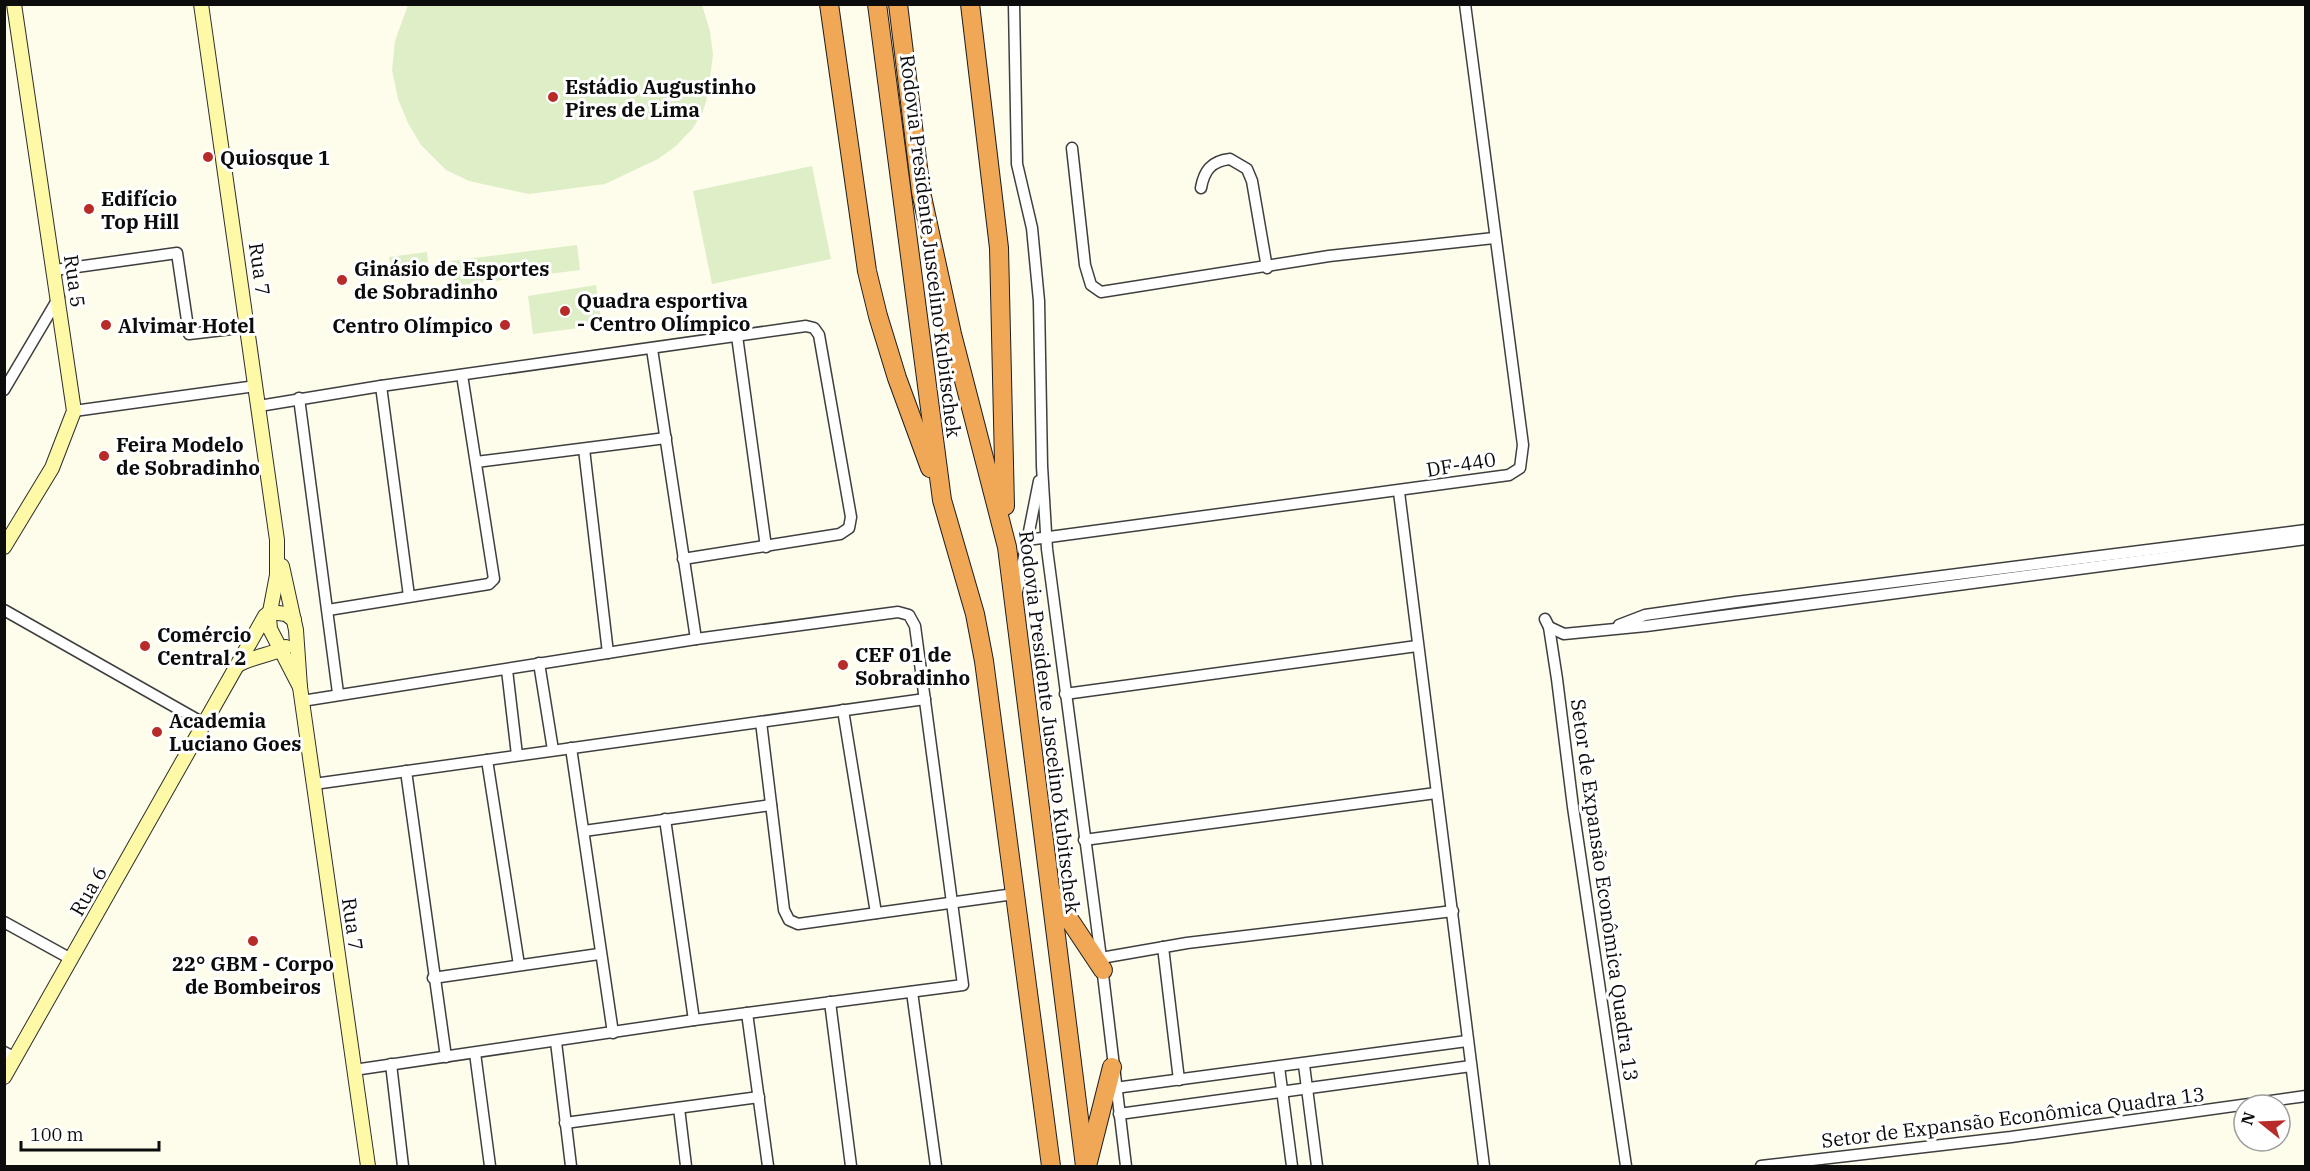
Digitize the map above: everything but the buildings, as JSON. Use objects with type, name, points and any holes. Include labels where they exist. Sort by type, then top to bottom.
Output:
[{"type":"highway","points":[[828,4],[857,213],[878,316],[942,500]]},
{"type":"highway","name":"Rodovia Presidente Juscelino Kubitschek","points":[[877,4],[942,500],[975,614],[984,661],[1051,1167]]},
{"type":"highway","name":"Rodovia Presidente Juscelino Kubitschek","points":[[898,4],[921,192],[952,334],[1007,547],[1048,888],[1086,1167]]},
{"type":"highway","points":[[970,4],[999,248],[1002,437],[1007,547]]},
{"type":"highway","points":[[1048,888],[1102,964]]},
{"type":"highway","points":[[1086,1167],[1112,1066]]},
{"type":"main road","name":"Rua 5","points":[[4,547],[52,468],[74,411],[14,4]]},
{"type":"main road","name":"Rua 7","points":[[201,4],[249,327],[277,540],[295,625],[300,687],[368,1167]]},
{"type":"main road","name":"Rua 7","points":[[277,540],[277,575],[270,612],[270,629],[300,687]]},
{"type":"main road","points":[[238,665],[257,655],[280,651],[289,643],[295,625],[286,614],[270,612]]},
{"type":"main road","name":"Rua 6","points":[[4,1077],[10,1055],[72,959],[265,616],[270,612]]},
{"type":"street","points":[[1014,4],[1017,164],[1032,228],[1039,301],[1042,466],[1046,537],[1126,1167]]},
{"type":"street","name":"DF-440","points":[[1027,540],[1399,492],[1509,475],[1520,468],[1523,445],[1464,4]]},
{"type":"street","points":[[1072,148],[1085,265],[1088,279],[1095,290],[1108,292],[1267,268],[1329,256],[1494,238]]},
{"type":"street","points":[[1201,188],[1204,175],[1219,160],[1230,159],[1247,169],[1252,181],[1267,268]]},
{"type":"street","points":[[55,270],[177,253],[189,334],[249,327]]},
{"type":"street","points":[[4,390],[9,372],[59,297]]},
{"type":"street","points":[[259,406],[381,386],[806,326],[814,328],[819,335],[851,517],[849,528],[840,534],[683,559]]},
{"type":"street","points":[[737,336],[766,547]]},
{"type":"street","points":[[652,349],[696,639]]},
{"type":"street","points":[[328,610],[489,584],[494,579],[462,375]]},
{"type":"street","points":[[381,386],[409,596]]},
{"type":"street","points":[[74,411],[256,387]]},
{"type":"street","points":[[299,398],[338,693]]},
{"type":"street","points":[[476,462],[666,438]]},
{"type":"street","points":[[584,449],[608,653]]},
{"type":"street","points":[[1013,606],[1042,466]]},
{"type":"street","points":[[1399,492],[1484,1167]]},
{"type":"street","points":[[1607,629],[1645,615],[1736,602],[2306,530]]},
{"type":"street","points":[[1607,629],[1656,625],[2306,539]]},
{"type":"street","points":[[4,610],[205,723]]},
{"type":"street","points":[[302,701],[338,693],[507,670],[696,639],[898,612],[909,615],[915,626],[963,985],[694,1020],[354,1070]]},
{"type":"street","name":"Setor de Expansão Econômica Quadra 13","points":[[1607,629],[1564,634],[1547,623],[1626,1167]]},
{"type":"street","points":[[1065,694],[1417,646]]},
{"type":"street","points":[[539,663],[553,750]]},
{"type":"street","points":[[507,670],[517,755]]},
{"type":"street","points":[[314,784],[925,699]]},
{"type":"street","points":[[843,710],[876,913]]},
{"type":"street","points":[[761,722],[784,910],[789,920],[798,924],[1014,894]]},
{"type":"street","points":[[571,748],[599,954],[613,1033]]},
{"type":"street","points":[[487,760],[519,965]]},
{"type":"street","points":[[406,771],[433,978],[446,1057]]},
{"type":"street","points":[[1084,840],[1436,793]]},
{"type":"street","points":[[584,831],[771,805]]},
{"type":"street","points":[[665,819],[694,1020]]},
{"type":"street","points":[[1102,964],[1163,947],[1453,911]]},
{"type":"street","points":[[4,922],[72,959]]},
{"type":"street","points":[[1163,947],[1179,1080]]},
{"type":"street","points":[[433,978],[599,954]]},
{"type":"street","points":[[912,992],[936,1167]]},
{"type":"street","points":[[830,1002],[851,1167]]},
{"type":"street","points":[[747,1013],[768,1167]]},
{"type":"street","points":[[1115,1088],[1304,1065],[1467,1041]]},
{"type":"street","points":[[556,1042],[571,1167]]},
{"type":"street","points":[[475,1053],[490,1167]]},
{"type":"street","points":[[391,1064],[403,1167]]},
{"type":"street","points":[[1304,1065],[1317,1167]]},
{"type":"street","points":[[1119,1113],[1471,1066]]},
{"type":"street","points":[[1279,1067],[1292,1167]]},
{"type":"street","name":"Setor de Expansão Econômica Quadra 13","points":[[1761,1167],[2011,1137],[2306,1096]]},
{"type":"street","points":[[566,1123],[759,1097]]},
{"type":"street","points":[[679,1108],[686,1167]]},
{"type":"green space","name":"Estádio Augustinho Pires de Lima","points":[[408,5],[702,5],[710,31],[713,55],[708,95],[703,111],[693,128],[676,146],[658,159],[605,184],[529,194],[469,181],[446,170],[421,145],[398,99],[392,70],[395,41]]},
{"type":"green space","points":[[812,166],[831,259],[712,284],[693,191]]},
{"type":"green space","points":[[577,245],[580,270],[454,286],[451,261]]},
{"type":"green space","points":[[427,252],[429,272],[392,276],[389,257]]},
{"type":"green space","name":"Quadra esportiva - Centro Olímpico","points":[[596,285],[602,325],[533,334],[528,296]]},
{"type":"place","name":"Estádio Augustinho Pires de Lima","points":[[553,97]]},
{"type":"place","name":"Quiosque 1","points":[[208,157]]},
{"type":"place","name":"Edifício Top Hill","points":[[89,209]]},
{"type":"place","name":"Ginásio de Esportes de Sobradinho","points":[[342,280]]},
{"type":"place","name":"Quadra esportiva - Centro Olímpico","points":[[565,311]]},
{"type":"place","name":"Alvimar Hotel","points":[[106,325]]},
{"type":"place","name":"Centro Olímpico","points":[[505,325]]},
{"type":"place","name":"Feira Modelo de Sobradinho","points":[[104,456]]},
{"type":"place","name":"Comércio Central 2","points":[[145,646]]},
{"type":"place","name":"CEF 01 de Sobradinho","points":[[843,665]]},
{"type":"place","name":"Academia Luciano Goes","points":[[157,732]]},
{"type":"place","name":"22° GBM - Corpo de Bombeiros","points":[[253,941]]}]
